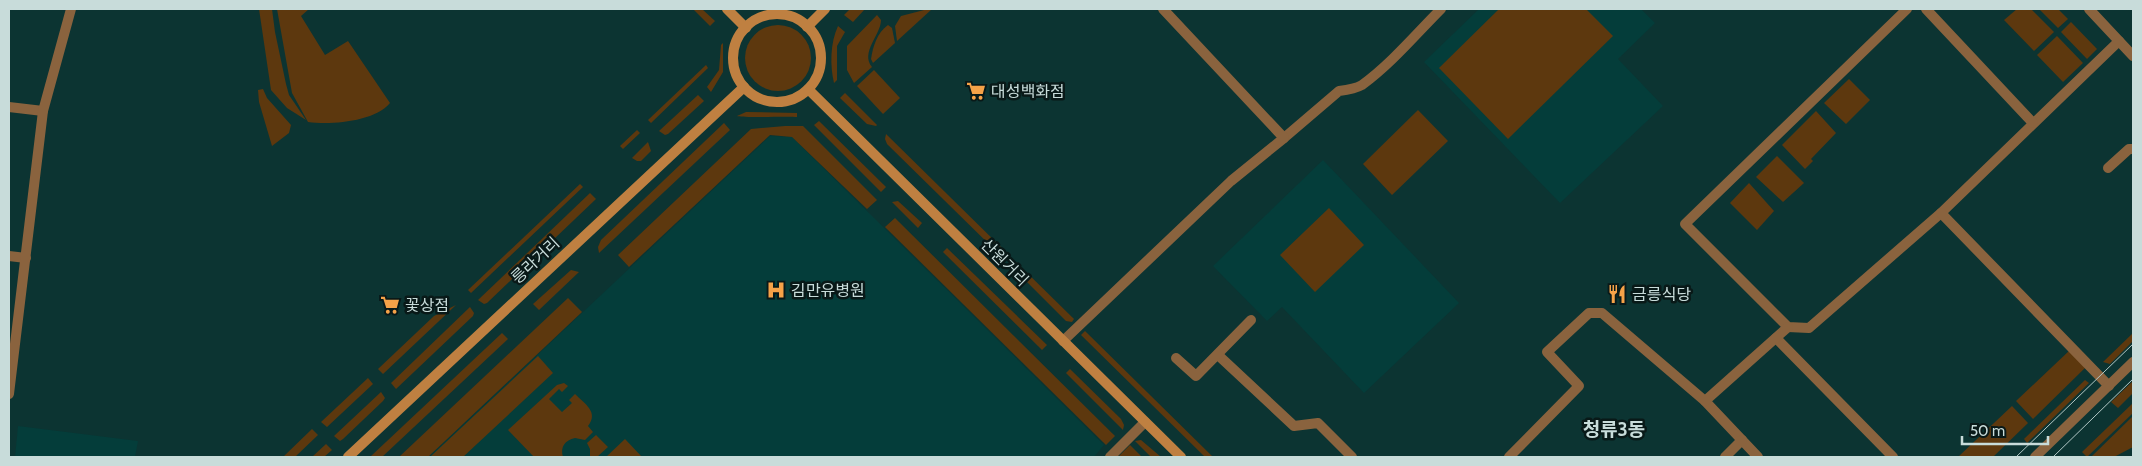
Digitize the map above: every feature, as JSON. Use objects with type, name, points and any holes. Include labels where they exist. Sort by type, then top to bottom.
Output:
[{"type":"main road","points":[[727,9],[746,28]]},
{"type":"main road","points":[[808,26],[825,9]]},
{"type":"main road","points":[[782,14],[808,26],[820,48],[821,60],[818,73],[808,89],[789,100],[775,102],[761,99],[744,87],[734,68],[734,54],[737,41],[746,28],[755,20],[768,15],[782,14]]},
{"type":"main road","name":"릉라거리","points":[[348,457],[744,87]]},
{"type":"main road","name":"산원거리","points":[[808,89],[1181,457]]},
{"type":"street","points":[[9,394],[43,111],[71,9]]},
{"type":"street","points":[[1163,9],[1284,138]]},
{"type":"street","points":[[1063,341],[1231,181],[1339,91],[1360,86],[1391,59],[1442,9]]},
{"type":"street","points":[[1907,9],[1685,224],[1788,327],[1809,328],[1942,213],[2119,41]]},
{"type":"street","points":[[1926,9],[2033,123]]},
{"type":"street","points":[[2089,9],[2133,56]]},
{"type":"street","points":[[9,107],[43,111]]},
{"type":"street","points":[[2108,168],[2129,149],[2133,148]]},
{"type":"street","points":[[1942,213],[2109,386]]},
{"type":"street","points":[[9,256],[26,258]]},
{"type":"street","points":[[1509,457],[1579,386],[1547,352],[1589,313],[1602,313],[1705,401],[1758,457]]},
{"type":"street","points":[[1176,358],[1196,376],[1251,320]]},
{"type":"street","points":[[1705,401],[1788,327]]},
{"type":"street","points":[[1776,338],[1893,457]]},
{"type":"street","points":[[1218,355],[1294,426],[1318,423],[1352,457]]},
{"type":"street","points":[[2035,457],[2133,362]]},
{"type":"street","points":[[1110,457],[1145,422]]},
{"type":"street","points":[[1725,457],[1742,440]]},
{"type":"shaded area","points":[[259,9],[272,9],[275,32],[289,95],[306,120],[287,108],[271,90]]},
{"type":"shaded area","points":[[277,9],[309,9],[301,16],[325,55],[348,41],[390,103],[374,114],[352,121],[308,122],[292,93]]},
{"type":"shaded area","points":[[693,9],[702,9],[715,21],[710,26]]},
{"type":"shaded area","points":[[850,9],[865,9],[853,22],[844,15]]},
{"type":"shaded area","points":[[932,9],[897,41],[895,26],[901,16]]},
{"type":"shaded area","points":[[1479,9],[1641,9],[1655,23],[1618,59],[1663,106],[1560,203],[1424,62]]},
{"type":"shaded area","points":[[1499,9],[1586,9],[1613,36],[1508,139],[1439,68]]},
{"type":"shaded area","points":[[2017,9],[2031,9],[2054,32],[2034,51],[2004,20]]},
{"type":"shaded area","points":[[2039,9],[2058,9],[2068,19],[2058,28]]},
{"type":"shaded area","points":[[877,15],[881,20],[880,26],[868,55],[872,67],[854,83],[847,70],[847,46]]},
{"type":"shaded area","points":[[2071,22],[2097,49],[2087,59],[2061,32]]},
{"type":"shaded area","points":[[772,25],[784,25],[796,30],[806,40],[811,52],[809,71],[796,86],[784,91],[772,91],[760,86],[750,76],[745,64],[745,52],[750,40],[760,30]]},
{"type":"shaded area","points":[[888,25],[892,28],[895,43],[873,63],[871,59],[876,40]]},
{"type":"shaded area","points":[[838,26],[845,32],[837,46],[837,80],[834,83],[831,54]]},
{"type":"shaded area","points":[[2057,36],[2083,63],[2063,82],[2037,55]]},
{"type":"shaded area","points":[[723,43],[723,72],[711,92],[707,87],[719,70],[721,45]]},
{"type":"shaded area","points":[[706,65],[708,68],[651,123],[648,120]]},
{"type":"shaded area","points":[[874,70],[900,98],[883,114],[857,86]]},
{"type":"shaded area","points":[[1849,79],[1870,100],[1846,124],[1824,103]]},
{"type":"shaded area","points":[[263,89],[267,98],[291,125],[289,133],[272,146],[259,102],[258,90]]},
{"type":"shaded area","points":[[845,93],[876,126],[867,124],[840,98]]},
{"type":"shaded area","points":[[698,95],[704,101],[668,134],[665,135],[659,131]]},
{"type":"shaded area","points":[[1418,110],[1448,141],[1392,195],[1363,164]]},
{"type":"shaded area","points":[[1816,111],[1836,133],[1811,159],[1813,161],[1805,169],[1782,145]]},
{"type":"shaded area","points":[[746,112],[797,113],[797,117],[737,116]]},
{"type":"shaded area","points":[[819,121],[886,187],[881,192],[814,125]]},
{"type":"shaded area","points":[[724,123],[730,130],[599,253],[598,247],[601,240]]},
{"type":"shaded area","points":[[803,126],[877,200],[867,209],[792,137],[770,135],[629,267],[618,255],[751,129]]},
{"type":"shaded area","points":[[637,130],[640,133],[623,149],[620,146]]},
{"type":"shaded area","points":[[886,134],[1006,252],[1004,255],[999,254],[887,144]]},
{"type":"shaded area","name":"김만유병원","points":[[770,136],[792,137],[1104,445],[1094,457],[429,457]]},
{"type":"shaded area","points":[[648,142],[651,151],[641,161],[632,158]]},
{"type":"shaded area","points":[[1777,156],[1804,183],[1783,202],[1756,177]]},
{"type":"shaded area","points":[[1323,160],[1459,303],[1364,393],[1282,307],[1267,321],[1213,266]]},
{"type":"shaded area","points":[[1749,183],[1774,211],[1757,230],[1730,203]]},
{"type":"shaded area","points":[[580,184],[583,187],[471,293],[468,290]]},
{"type":"shaded area","points":[[590,193],[596,199],[487,303],[484,304],[478,300]]},
{"type":"shaded area","points":[[898,201],[922,223],[918,228],[892,202]]},
{"type":"shaded area","points":[[1329,208],[1364,245],[1315,292],[1280,255]]},
{"type":"shaded area","points":[[895,218],[1115,436],[1106,445],[885,227]]},
{"type":"shaded area","points":[[947,248],[1047,345],[1042,350],[943,252]]},
{"type":"shaded area","points":[[1016,262],[1074,319],[1072,322],[1066,321],[1014,269],[1013,264]]},
{"type":"shaded area","points":[[571,270],[579,272],[539,310],[533,304]]},
{"type":"shaded area","points":[[568,298],[582,312],[428,457],[399,457]]},
{"type":"shaded area","points":[[456,305],[383,374],[378,369],[434,316]]},
{"type":"shaded area","points":[[470,307],[474,313],[473,316],[396,389],[391,383]]},
{"type":"shaded area","points":[[1085,331],[1213,457],[1205,457],[1081,335]]},
{"type":"shaded area","points":[[502,333],[508,339],[382,457],[370,457]]},
{"type":"shaded area","points":[[2133,333],[2133,341],[2110,364],[2103,362]]},
{"type":"shaded area","points":[[2070,350],[2086,367],[2033,419],[2016,401]]},
{"type":"shaded area","points":[[538,356],[553,373],[463,457],[430,457]]},
{"type":"shaded area","points":[[1070,369],[1121,419],[1124,425],[1123,430],[1066,373]]},
{"type":"shaded area","points":[[368,378],[373,384],[327,427],[321,422]]},
{"type":"shaded area","points":[[2085,380],[2089,383],[2027,443],[2024,439]]},
{"type":"shaded area","points":[[2133,381],[2133,393],[2118,408],[2111,402]]},
{"type":"shaded area","points":[[564,383],[568,386],[562,392],[559,389],[549,399],[562,412],[572,403],[569,400],[575,394],[591,412],[592,417],[588,426],[593,432],[585,440],[575,438],[566,442],[562,450],[563,457],[534,457],[508,430],[557,385]]},
{"type":"shaded area","points":[[381,392],[385,398],[383,401],[343,439],[340,441],[334,436]]},
{"type":"shaded area","points":[[2133,403],[2133,413],[2087,457],[2082,452]]},
{"type":"shaded area","points":[[2012,406],[2028,423],[1993,457],[1958,457]]},
{"type":"shaded area","points":[[2133,416],[2133,447],[2114,457],[2091,457]]},
{"type":"shaded area","points":[[18,426],[138,441],[135,457],[15,457]]},
{"type":"shaded area","points":[[312,429],[318,435],[295,457],[283,457]]},
{"type":"shaded area","points":[[596,435],[608,447],[597,457],[590,457],[590,449],[587,443]]},
{"type":"shaded area","points":[[625,439],[642,457],[606,457]]},
{"type":"shaded area","points":[[1141,440],[1161,457],[1151,457],[1135,441]]},
{"type":"shaded area","points":[[326,444],[332,450],[324,457],[312,457]]},
{"type":"shaded area","points":[[1130,445],[1142,457],[1118,457]]},
{"type":"tram line","points":[[2016,457],[2133,344]]},
{"type":"tram line","points":[[2053,457],[2133,379]]},
{"type":"place","name":"대성백화점","points":[[976,91]]},
{"type":"place","name":"김만유병원","points":[[776,290]]},
{"type":"place","name":"금릉식당","points":[[1617,294]]},
{"type":"place","name":"꽃상점","points":[[390,305]]},
{"type":"district","name":"청류3동","points":[[1614,429]]}]
